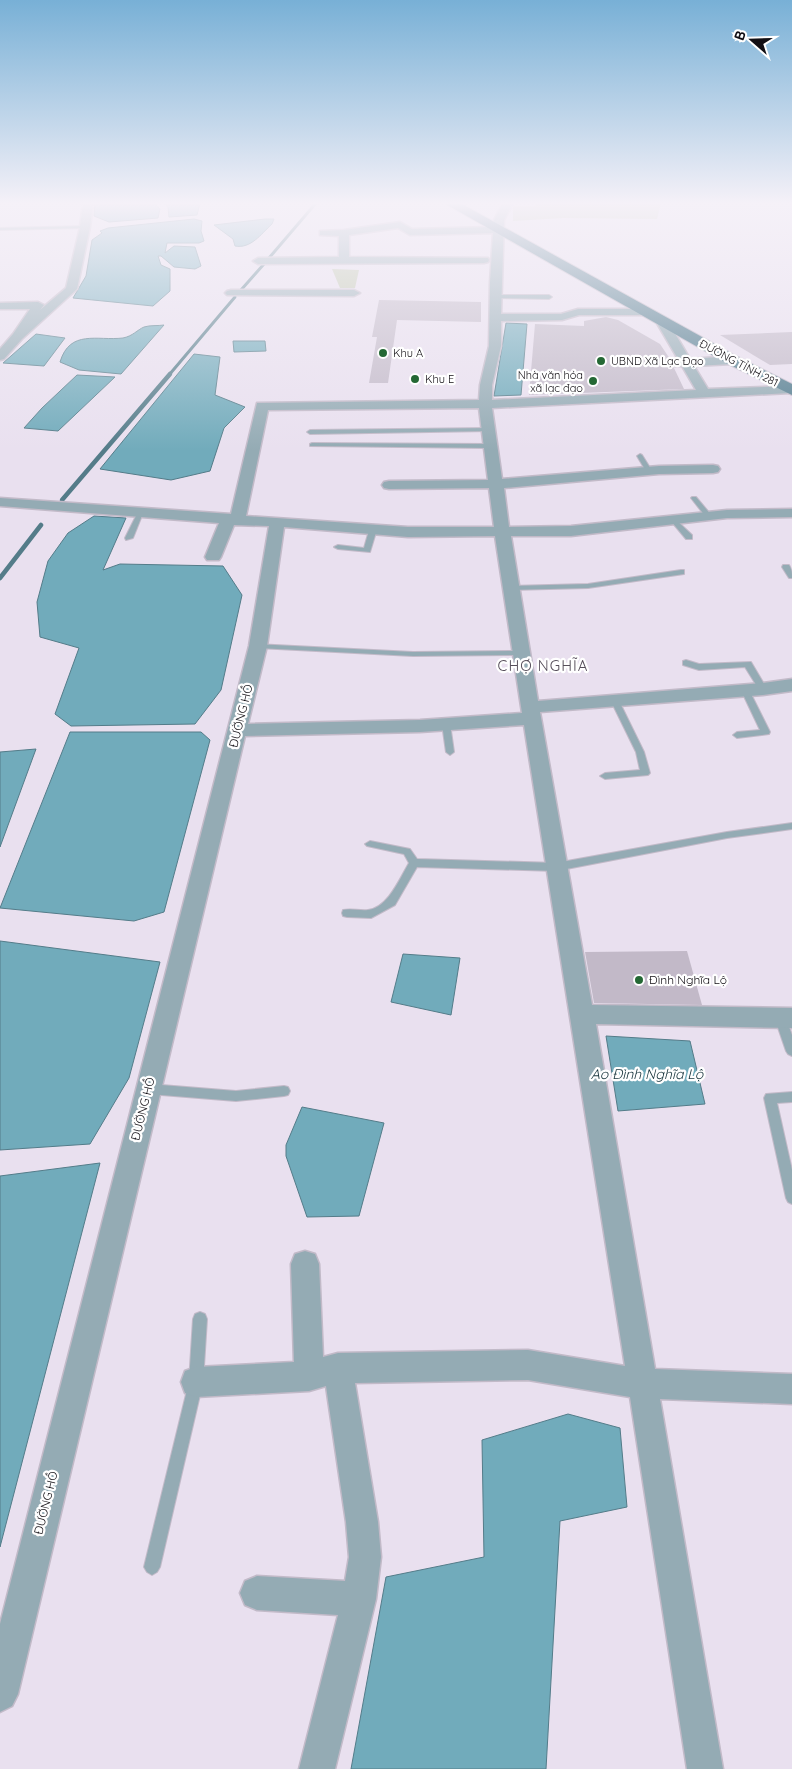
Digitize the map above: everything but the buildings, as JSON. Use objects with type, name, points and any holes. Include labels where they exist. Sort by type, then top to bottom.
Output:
[{"type":"main road","name":"ĐƯỜNG TỈNH 281","points":[[599,286],[732,360],[791,390]]},
{"type":"street","points":[[0,355],[18,336],[65,295],[71,286]]},
{"type":"street","points":[[492,286],[495,298],[495,346],[486,385],[485,404],[495,484],[510,588],[582,1014],[705,1769]]},
{"type":"street","points":[[230,293],[354,293]]},
{"type":"street","points":[[18,336],[38,305]]},
{"type":"street","points":[[0,306],[52,306]]},
{"type":"street","points":[[496,318],[562,317],[578,312],[655,316],[687,362],[704,393]]},
{"type":"street","points":[[562,317],[575,325]]},
{"type":"street","points":[[478,360],[492,360]]},
{"type":"street","points":[[672,364],[732,360]]},
{"type":"street","points":[[213,557],[232,520],[262,406],[485,404],[791,390]]},
{"type":"street","points":[[389,486],[495,484],[649,471],[713,469]]},
{"type":"street","points":[[0,502],[408,532],[571,531],[708,516],[792,513]]},
{"type":"street","name":"ĐƯỜNG HỒ","points":[[0,1694],[258,646],[277,523]]},
{"type":"street","points":[[237,730],[446,724],[615,701],[792,685]]},
{"type":"street","points":[[582,1014],[787,1018]]},
{"type":"street","points":[[305,1264],[323,1372],[362,1522],[365,1557],[359,1599],[317,1769]]},
{"type":"street","points":[[196,1382],[323,1372],[528,1365],[643,1384],[792,1389]]},
{"type":"street","points":[[257,1593],[359,1599]]},
{"type":"lane","points":[[495,298],[549,297]]},
{"type":"lane","points":[[310,432],[490,438]]},
{"type":"lane","points":[[312,445],[490,438]]},
{"type":"lane","points":[[640,456],[649,471]]},
{"type":"lane","points":[[694,498],[708,516]]},
{"type":"lane","points":[[129,538],[140,513]]},
{"type":"lane","points":[[673,520],[689,537]]},
{"type":"lane","points":[[338,547],[367,550],[373,530]]},
{"type":"lane","points":[[786,567],[792,576]]},
{"type":"lane","points":[[510,588],[572,588],[681,572]]},
{"type":"lane","points":[[258,646],[413,654],[522,653]]},
{"type":"lane","points":[[686,663],[699,667],[718,668],[748,664],[763,689]]},
{"type":"lane","points":[[737,735],[766,732],[745,690]]},
{"type":"lane","points":[[605,776],[645,773],[640,752],[615,701]]},
{"type":"lane","points":[[446,724],[450,752]]},
{"type":"lane","points":[[414,863],[556,867],[728,835],[792,826]]},
{"type":"lane","points":[[370,844],[407,851],[414,863]]},
{"type":"lane","points":[[347,913],[370,914],[391,902],[414,863]]},
{"type":"lane","points":[[787,1018],[792,1051]]},
{"type":"lane","points":[[148,1089],[236,1096],[284,1091]]},
{"type":"lane","points":[[792,1097],[770,1098],[792,1198]]},
{"type":"lane","points":[[152,1567],[196,1382],[200,1319]]},
{"type":"green space","points":[[339,286],[356,286],[355,288],[340,288]]},
{"type":"water","points":[[80,286],[170,286],[170,291],[153,306],[73,298]]},
{"type":"water","points":[[506,323],[527,324],[521,395],[494,396]]},
{"type":"water","points":[[164,325],[121,374],[79,370],[60,362],[70,345],[77,341],[94,338],[123,338],[144,327]]},
{"type":"water","points":[[36,334],[65,338],[44,366],[3,363]]},
{"type":"water","points":[[233,341],[265,341],[266,351],[234,352]]},
{"type":"water","points":[[194,354],[220,357],[215,395],[245,407],[224,428],[210,471],[171,480],[100,469]]},
{"type":"water","points":[[77,375],[115,377],[58,431],[24,428],[42,408]]},
{"type":"water","points":[[94,516],[126,518],[103,570],[120,564],[223,566],[242,595],[221,690],[195,724],[71,726],[55,714],[79,648],[40,637],[37,602],[48,561],[68,533]]},
{"type":"water","points":[[70,732],[201,732],[210,740],[164,912],[134,921],[0,908]]},
{"type":"water","points":[[36,749],[0,847],[0,752]]},
{"type":"water","points":[[0,941],[160,962],[129,1078],[90,1144],[0,1150]]},
{"type":"water","points":[[403,954],[460,958],[451,1015],[391,1002]]},
{"type":"water","name":"Ao Đình Nghĩa Lộ","points":[[606,1036],[690,1041],[705,1104],[618,1111]]},
{"type":"water","points":[[302,1107],[384,1123],[359,1216],[307,1217],[286,1156],[286,1145]]},
{"type":"water","points":[[100,1163],[0,1547],[0,1176]]},
{"type":"water","points":[[568,1414],[620,1428],[627,1507],[560,1521],[546,1769],[351,1769],[386,1577],[484,1557],[482,1440]]},
{"type":"waterway","points":[[241,290],[245,286]]},
{"type":"waterway","points":[[169,375],[235,297]]},
{"type":"waterway","points":[[62,500],[170,374]]},
{"type":"waterway","points":[[0,578],[41,525]]},
{"type":"place","name":"Khu A","points":[[383,353]]},
{"type":"place","name":"UBND Xã Lạc Đạo","points":[[601,361]]},
{"type":"place","name":"Khu E","points":[[415,379]]},
{"type":"place","name":"Nhà văn hóa xã lạc đạo","points":[[593,381]]},
{"type":"place","name":"Đình Nghĩa Lộ","points":[[639,980]]},
{"type":"district","name":"CHỢ NGHĨA","points":[[543,666]]}]
